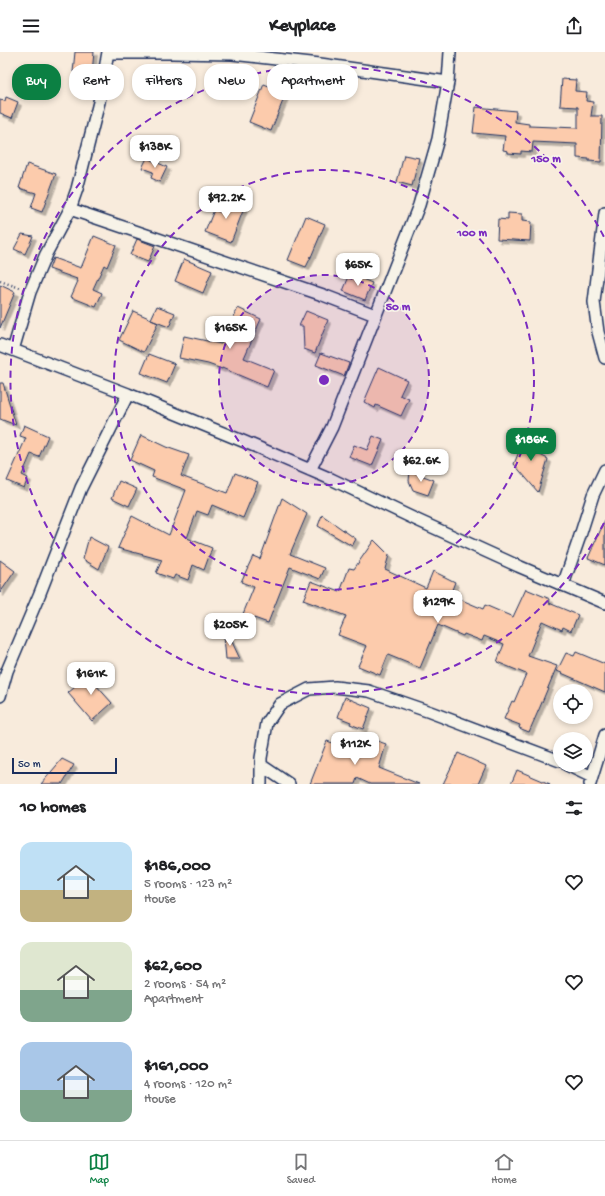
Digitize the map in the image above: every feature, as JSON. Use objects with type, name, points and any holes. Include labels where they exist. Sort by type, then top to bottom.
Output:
[{"type":"street","points":[[13,350],[30,292],[46,254],[70,209],[77,189],[99,102],[108,52],[232,54],[320,64],[448,82]]},
{"type":"street","points":[[310,470],[332,427],[419,205],[438,139],[448,82],[450,52]]},
{"type":"street","points":[[70,209],[323,295],[375,315]]},
{"type":"street","points":[[605,213],[594,302],[598,332],[605,358]]},
{"type":"street","points":[[0,345],[128,394],[245,442],[605,603]]},
{"type":"street","points":[[0,696],[7,671],[40,593],[81,488],[128,394]]},
{"type":"street","points":[[563,585],[593,495],[605,470]]},
{"type":"street","points":[[261,784],[261,758],[267,723],[280,704],[309,690],[335,687],[368,691],[430,712],[553,759]]},
{"type":"street","points":[[578,772],[591,780],[605,735]]},
{"type":"street","points":[[261,765],[289,784]]},
{"type":"path","points":[[0,280],[30,292]]},
{"type":"building","points":[[75,52],[94,52],[93,64],[74,64]]},
{"type":"building","points":[[562,79],[576,80],[575,91],[587,92],[586,101],[593,102],[591,116],[602,116],[601,162],[577,158],[577,144],[533,142],[532,152],[521,151],[521,154],[508,153],[508,151],[503,150],[505,136],[473,133],[476,107],[516,111],[515,122],[529,124],[529,126],[578,128],[578,107],[560,106]]},
{"type":"building","points":[[264,84],[267,85],[267,100],[283,100],[271,131],[249,122],[259,100]]},
{"type":"building","points":[[6,97],[18,102],[12,118],[0,113],[0,100],[5,101]]},
{"type":"building","points":[[404,155],[419,158],[412,186],[397,182]]},
{"type":"building","points":[[147,158],[167,167],[160,182],[151,178],[153,172],[142,168]]},
{"type":"building","points":[[27,164],[56,174],[42,212],[31,208],[36,193],[19,188]]},
{"type":"building","points":[[229,196],[246,203],[231,242],[205,232],[214,210],[223,213]]},
{"type":"building","points":[[508,213],[522,214],[522,221],[531,222],[530,241],[497,239],[498,219],[508,220]]},
{"type":"building","points":[[306,216],[325,224],[306,267],[288,260]]},
{"type":"building","points":[[22,234],[33,236],[25,254],[14,249]]},
{"type":"building","points":[[94,236],[116,245],[107,267],[104,265],[93,289],[102,293],[96,307],[71,297],[78,281],[76,280],[77,279],[49,269],[53,258],[81,268]]},
{"type":"building","points":[[137,239],[155,246],[148,262],[130,255]]},
{"type":"building","points":[[184,259],[212,271],[203,293],[175,281]]},
{"type":"building","points":[[350,274],[372,283],[365,300],[343,291]]},
{"type":"building","points":[[0,285],[15,292],[0,328]]},
{"type":"building","points":[[157,306],[175,313],[169,327],[151,320],[158,323],[144,352],[119,340],[133,311],[151,319]]},
{"type":"building","points":[[238,308],[261,319],[244,358],[274,370],[267,387],[222,368],[179,358],[184,336],[221,344]]},
{"type":"building","points":[[306,311],[328,320],[315,353],[304,349],[303,326],[299,326]]},
{"type":"building","points":[[321,353],[349,363],[344,376],[316,365]]},
{"type":"building","points":[[149,354],[175,364],[167,383],[141,373]]},
{"type":"building","points":[[379,367],[407,380],[400,395],[409,399],[401,416],[376,405],[375,408],[364,402]]},
{"type":"building","points":[[0,383],[3,383],[16,425],[0,419]]},
{"type":"building","points":[[24,425],[48,436],[39,457],[31,454],[22,475],[28,478],[24,488],[7,481],[26,438],[20,436]]},
{"type":"building","points":[[526,434],[540,439],[534,452],[548,459],[538,492],[514,464]]},
{"type":"building","points":[[141,435],[166,447],[189,455],[181,476],[227,493],[235,473],[258,482],[243,518],[212,505],[208,515],[197,511],[187,538],[212,548],[204,570],[193,565],[188,580],[175,575],[173,579],[156,573],[162,560],[118,548],[132,516],[169,535],[186,490],[152,477],[154,471],[130,460]]},
{"type":"building","points":[[373,436],[383,440],[372,466],[349,457],[354,445],[367,450]]},
{"type":"building","points":[[410,471],[434,480],[428,495],[413,490],[409,481]]},
{"type":"building","points":[[119,481],[137,489],[129,506],[112,498]]},
{"type":"building","points":[[282,498],[307,514],[290,554],[325,568],[320,579],[290,567],[268,623],[243,614],[254,587],[241,582],[253,556],[260,559]]},
{"type":"building","points":[[322,515],[356,539],[352,546],[318,526]]},
{"type":"building","points":[[605,520],[605,565],[588,558]]},
{"type":"building","points":[[89,537],[108,547],[99,569],[83,559]]},
{"type":"building","points":[[374,540],[389,555],[385,569],[426,588],[433,571],[455,582],[450,595],[483,609],[485,605],[513,617],[526,589],[550,599],[549,603],[578,615],[571,631],[563,627],[562,630],[542,621],[528,656],[557,666],[529,732],[519,728],[520,725],[504,719],[512,701],[514,702],[526,674],[497,662],[504,644],[484,636],[482,641],[464,634],[463,636],[438,625],[420,668],[388,655],[380,675],[358,666],[367,646],[338,635],[346,616],[303,600],[311,581],[340,592],[349,568],[354,569]]},
{"type":"building","points":[[0,560],[15,571],[0,593]]},
{"type":"building","points":[[224,625],[240,659],[226,659]]},
{"type":"building","points":[[576,652],[605,664],[605,692],[593,687],[593,684],[587,684],[557,671],[566,653],[574,656]]},
{"type":"building","points":[[103,663],[95,684],[112,703],[92,721],[68,693]]},
{"type":"building","points":[[345,697],[371,708],[363,729],[338,717]]},
{"type":"building","points":[[366,737],[386,744],[379,768],[419,784],[370,784],[357,778],[355,784],[310,784],[327,741],[361,753]]},
{"type":"building","points":[[458,753],[486,766],[478,784],[443,784]]},
{"type":"building","points":[[62,759],[74,765],[62,784],[41,784]]},
{"type":"building","points":[[517,770],[550,784],[511,784]]}]
